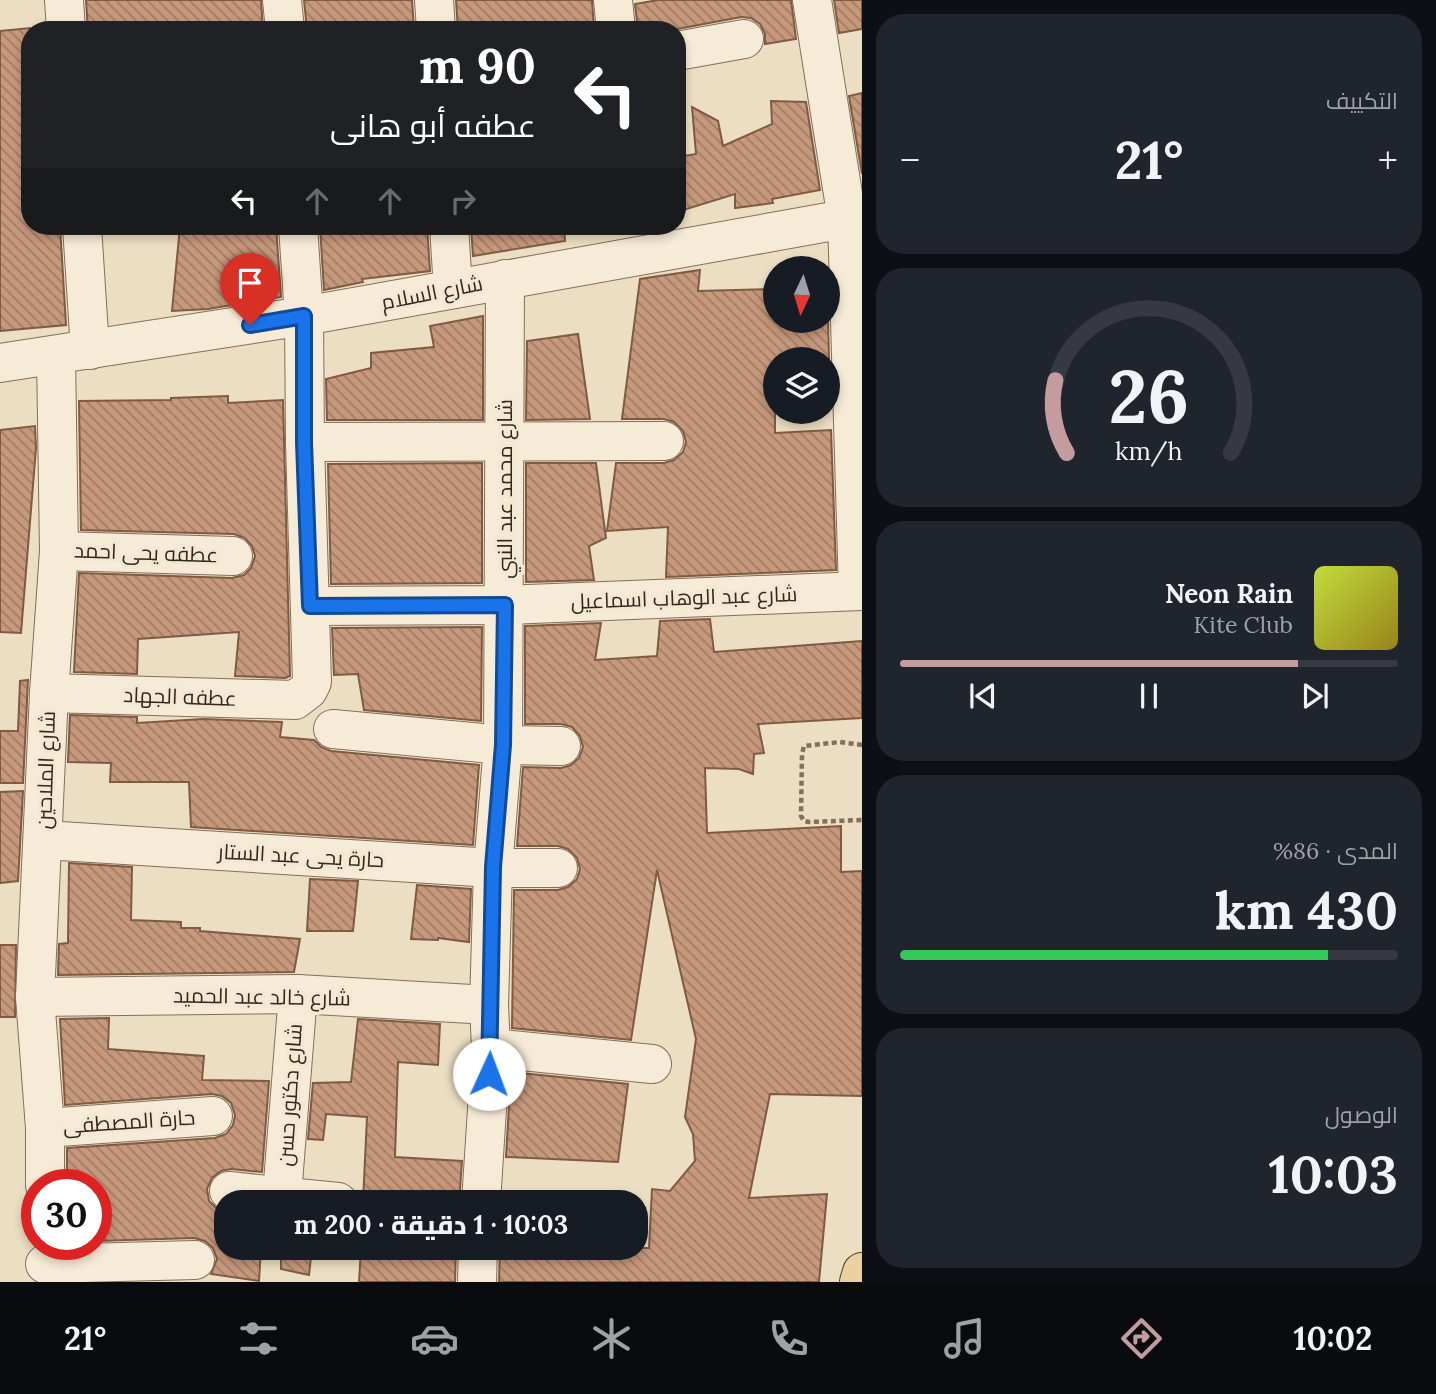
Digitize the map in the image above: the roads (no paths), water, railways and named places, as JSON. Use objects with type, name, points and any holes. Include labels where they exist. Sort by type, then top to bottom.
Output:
[{"type":"main road","points":[[859,1282],[862,1272]]},
{"type":"street","points":[[64,0],[65,21]]},
{"type":"street","points":[[282,0],[284,21]]},
{"type":"street","points":[[434,0],[435,21]]},
{"type":"street","points":[[613,0],[615,21]]},
{"type":"street","points":[[812,0],[854,218],[860,591]]},
{"type":"street","points":[[686,49],[744,39]]},
{"type":"street","name":"شارع السلام","points":[[0,363],[304,316],[505,279],[630,241],[854,218]]},
{"type":"street","name":"شارع الملاحين","points":[[45,1169],[46,1128],[35,998],[50,693],[81,235]]},
{"type":"street","points":[[299,235],[304,316],[304,442],[310,606]]},
{"type":"street","points":[[450,235],[453,289]]},
{"type":"street","name":"شارع محمد عبد النبي","points":[[482,1190],[491,1048],[489,1004],[493,867],[503,745],[505,279]]},
{"type":"street","points":[[304,442],[664,441]]},
{"type":"street","name":"عطفه يحى احمد","points":[[59,551],[233,556]]},
{"type":"street","name":"شارع عبد الوهاب اسماعيل","points":[[310,606],[505,605],[860,591]]},
{"type":"street","name":"عطفه الجهاد","points":[[50,693],[295,700],[308,690],[312,682],[310,606]]},
{"type":"street","points":[[333,729],[503,745],[561,746]]},
{"type":"street","name":"حارة يحى عبد الستار","points":[[44,840],[493,867],[558,868]]},
{"type":"street","name":"شارع خالد عبد الحميد","points":[[35,998],[298,994],[489,1004]]},
{"type":"street","name":"شارع دكتور حسن","points":[[282,1190],[298,994]]},
{"type":"street","points":[[491,1048],[652,1064]]},
{"type":"street","name":"حارة المصطفى","points":[[46,1128],[213,1116]]},
{"type":"street","points":[[45,1264],[195,1260]]},
{"type":"street","points":[[477,1282],[478,1260]]}]
